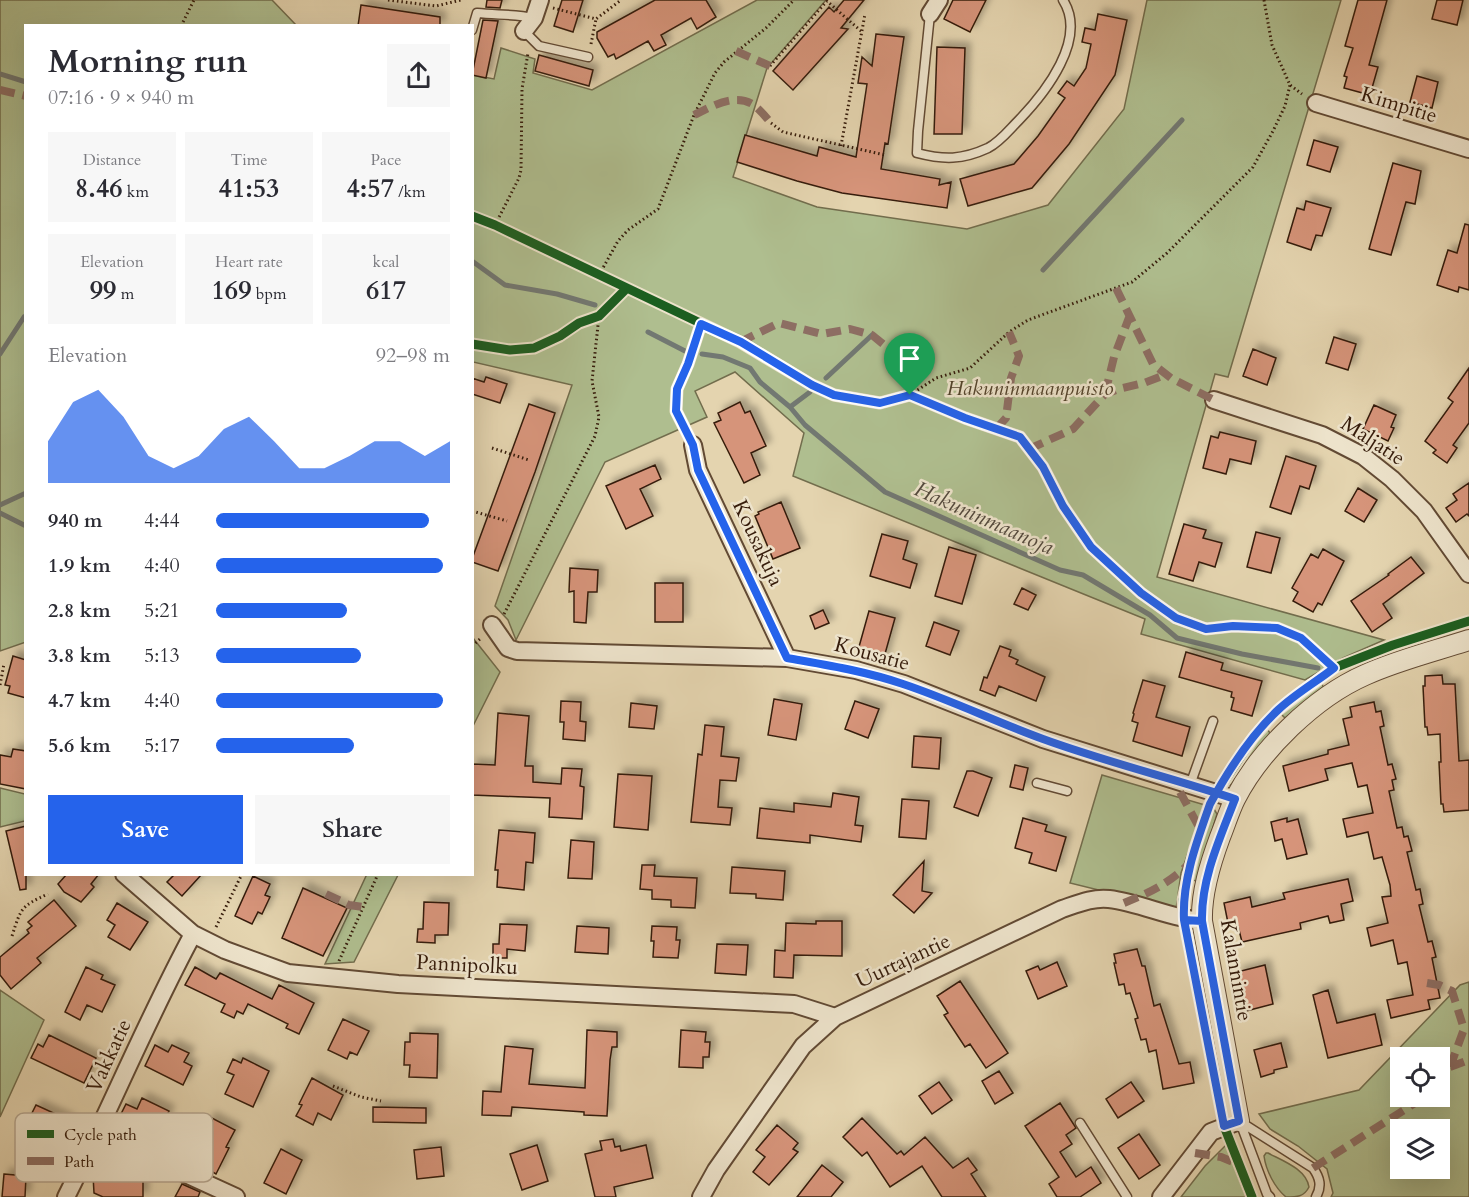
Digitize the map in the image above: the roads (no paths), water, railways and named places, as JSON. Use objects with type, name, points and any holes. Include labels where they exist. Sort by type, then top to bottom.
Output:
[{"type":"street","name":"Kimpitie","points":[[1316,103],[1469,149]]},
{"type":"street","name":"Maljatie","points":[[1214,400],[1322,435],[1363,456],[1392,479],[1424,511],[1469,574]]},
{"type":"street","name":"Kousakuja","points":[[693,445],[698,470],[787,658]]},
{"type":"street","name":"Kousatie","points":[[492,625],[508,648],[517,651],[787,658],[856,670],[904,684],[1043,739],[1235,799]]},
{"type":"street","name":"Kalannintie","points":[[1239,1121],[1202,921],[1202,904],[1213,856],[1235,799],[1260,760],[1296,721],[1348,684],[1366,674],[1469,640]]},
{"type":"street","name":"Pannipolku","points":[[126,876],[193,934],[209,943],[288,973],[332,978],[794,1004],[835,1017]]},
{"type":"street","name":"Uurtajantie","points":[[701,1197],[716,1170],[803,1046],[835,1017],[1062,909],[1089,900],[1108,899],[1184,920],[1202,921]]},
{"type":"street","name":"Vakkatie","points":[[107,1113],[193,934]]},
{"type":"street","points":[[1161,1197],[1211,1132],[1239,1121]]},
{"type":"street","name":"Vakkatie","points":[[66,1197],[74,1182]]},
{"type":"street","points":[[204,1182],[237,1197]]},
{"type":"lane","points":[[934,7],[917,153],[953,159],[989,147],[1000,140],[1037,100],[1056,72],[1070,35],[1069,11],[1063,0]]},
{"type":"lane","points":[[474,24],[477,13],[499,15],[534,13],[539,46],[588,57]]},
{"type":"lane","points":[[1190,785],[1214,722]]},
{"type":"lane","points":[[1037,783],[1067,790]]},
{"type":"lane","points":[[1239,1121],[1313,1168],[1319,1177],[1320,1189],[1316,1197]]},
{"type":"lane","name":"Kalannintie","points":[[1239,1121],[1270,1197]]},
{"type":"lane","points":[[1080,1123],[1127,1197]]},
{"type":"waterway","name":"Hakuninmaanoja","points":[[0,74],[24,81]]},
{"type":"waterway","points":[[1043,270],[1182,120]]},
{"type":"waterway","name":"Hakuninmaanoja","points":[[474,262],[505,285],[557,294],[595,305]]},
{"type":"waterway","points":[[0,354],[24,317]]},
{"type":"waterway","name":"Hakuninmaanoja","points":[[648,332],[685,351]]},
{"type":"waterway","points":[[826,378],[872,335]]},
{"type":"waterway","name":"Hakuninmaanoja","points":[[702,354],[723,357],[750,368],[760,382],[790,407],[805,425],[885,492],[1060,570],[1083,575],[1150,615],[1177,638],[1242,654],[1318,668]]},
{"type":"waterway","points":[[790,407],[810,392]]},
{"type":"waterway","points":[[0,505],[24,494]]},
{"type":"waterway","points":[[0,513],[24,525]]},
{"type":"park label","name":"Hakuninmaanpuisto","points":[[1030,388]]}]
